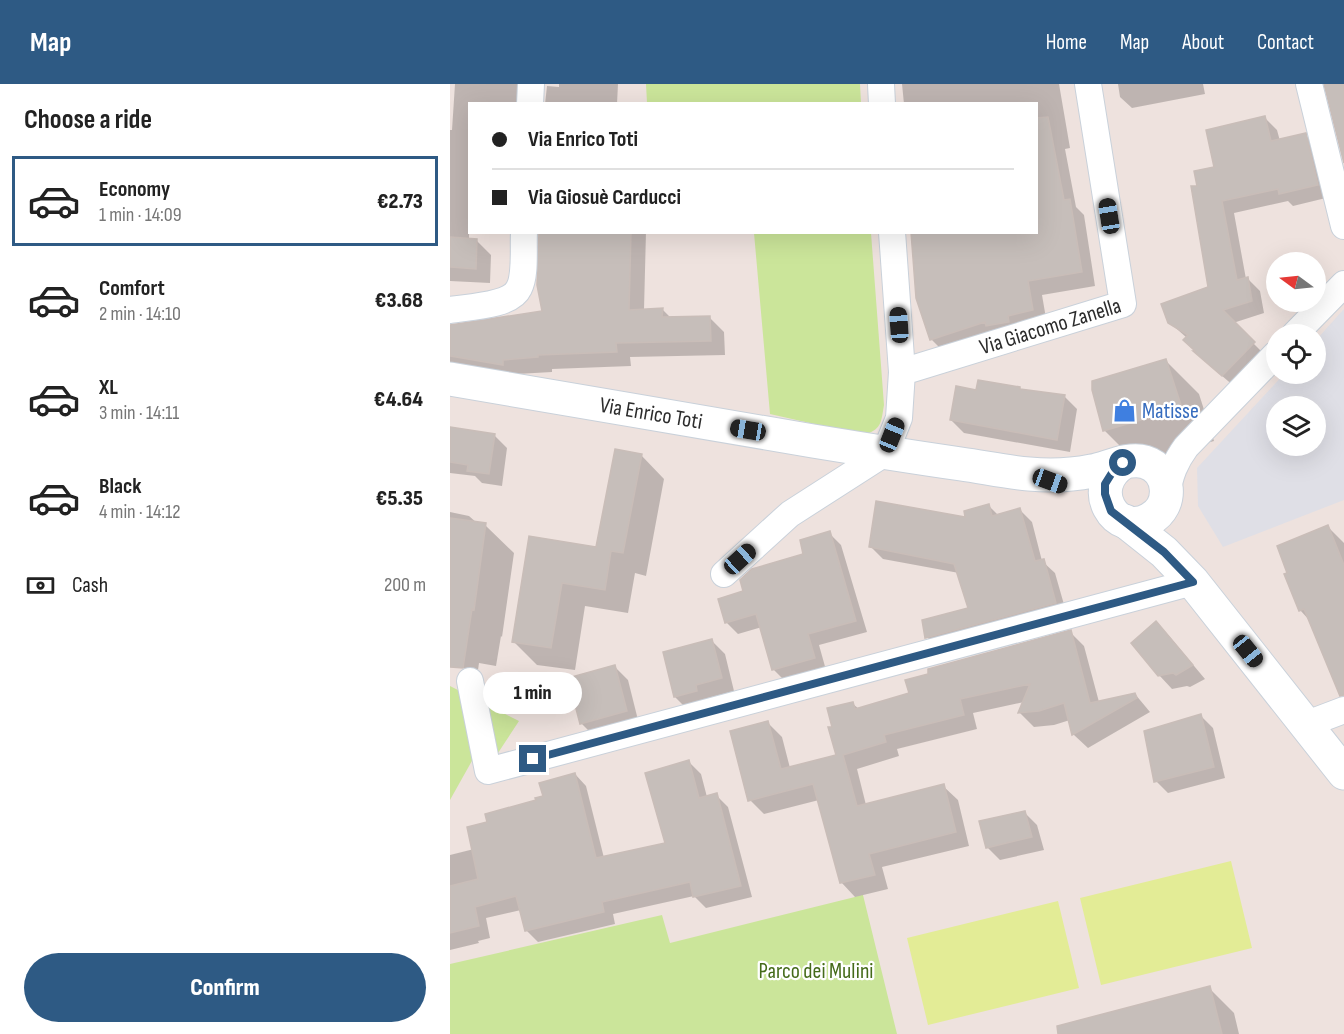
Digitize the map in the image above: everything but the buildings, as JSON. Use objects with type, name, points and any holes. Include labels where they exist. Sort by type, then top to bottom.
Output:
[{"type":"street","points":[[530,102],[531,84]]},
{"type":"street","points":[[881,84],[882,102]]},
{"type":"street","name":"Via Giacomo Zanella","points":[[902,372],[1123,304],[1088,84]]},
{"type":"street","points":[[1309,84],[1344,226]]},
{"type":"street","points":[[450,309],[501,302],[511,298],[519,290],[522,279],[524,234]]},
{"type":"street","points":[[724,574],[790,514],[885,453],[899,418],[902,372],[892,234]]},
{"type":"street","points":[[1305,324],[1344,284]]},
{"type":"street","points":[[1121,519],[1143,522],[1152,518],[1165,503],[1169,476],[1186,447],[1266,364]]},
{"type":"street","name":"Via Enrico Toti","points":[[450,379],[885,453],[1029,474],[1070,474],[1144,461],[1160,472],[1165,481],[1168,526],[1174,544],[1193,582]]},
{"type":"street","points":[[1128,462],[1169,456],[1186,447]]},
{"type":"street","name":"Via Enrico Toti","points":[[1121,519],[1107,503],[1105,484],[1115,468],[1128,462]]},
{"type":"street","name":"Via Enrico Toti","points":[[1029,474],[1090,497],[1164,552],[1193,582],[1344,773]]},
{"type":"street","points":[[470,681],[488,771],[1193,582]]},
{"type":"street","points":[[1307,724],[1344,710]]},
{"type":"shaded area","points":[[1344,309],[1344,500],[1223,547],[1198,506],[1197,468],[1275,384],[1326,384],[1326,329]]},
{"type":"green space","points":[[646,84],[860,84],[861,102],[647,102]]},
{"type":"green space","points":[[754,234],[871,234],[884,405],[880,424],[874,431],[863,435],[770,414]]},
{"type":"green space","points":[[450,686],[519,721],[496,756],[473,759],[450,800]]},
{"type":"green space","points":[[1231,861],[1252,948],[1101,985],[1080,898]]},
{"type":"green space","name":"Parco dei Mulini","points":[[863,895],[897,1034],[450,1034],[450,964],[662,915],[670,943]]},
{"type":"green space","points":[[1058,901],[1079,988],[928,1025],[907,938]]},
{"type":"place","name":"Matisse","points":[[1124,411]]},
{"type":"route","points":[[533,759],[1193,582],[1164,552],[1111,511],[1105,494],[1105,484],[1115,468],[1123,463]]}]
